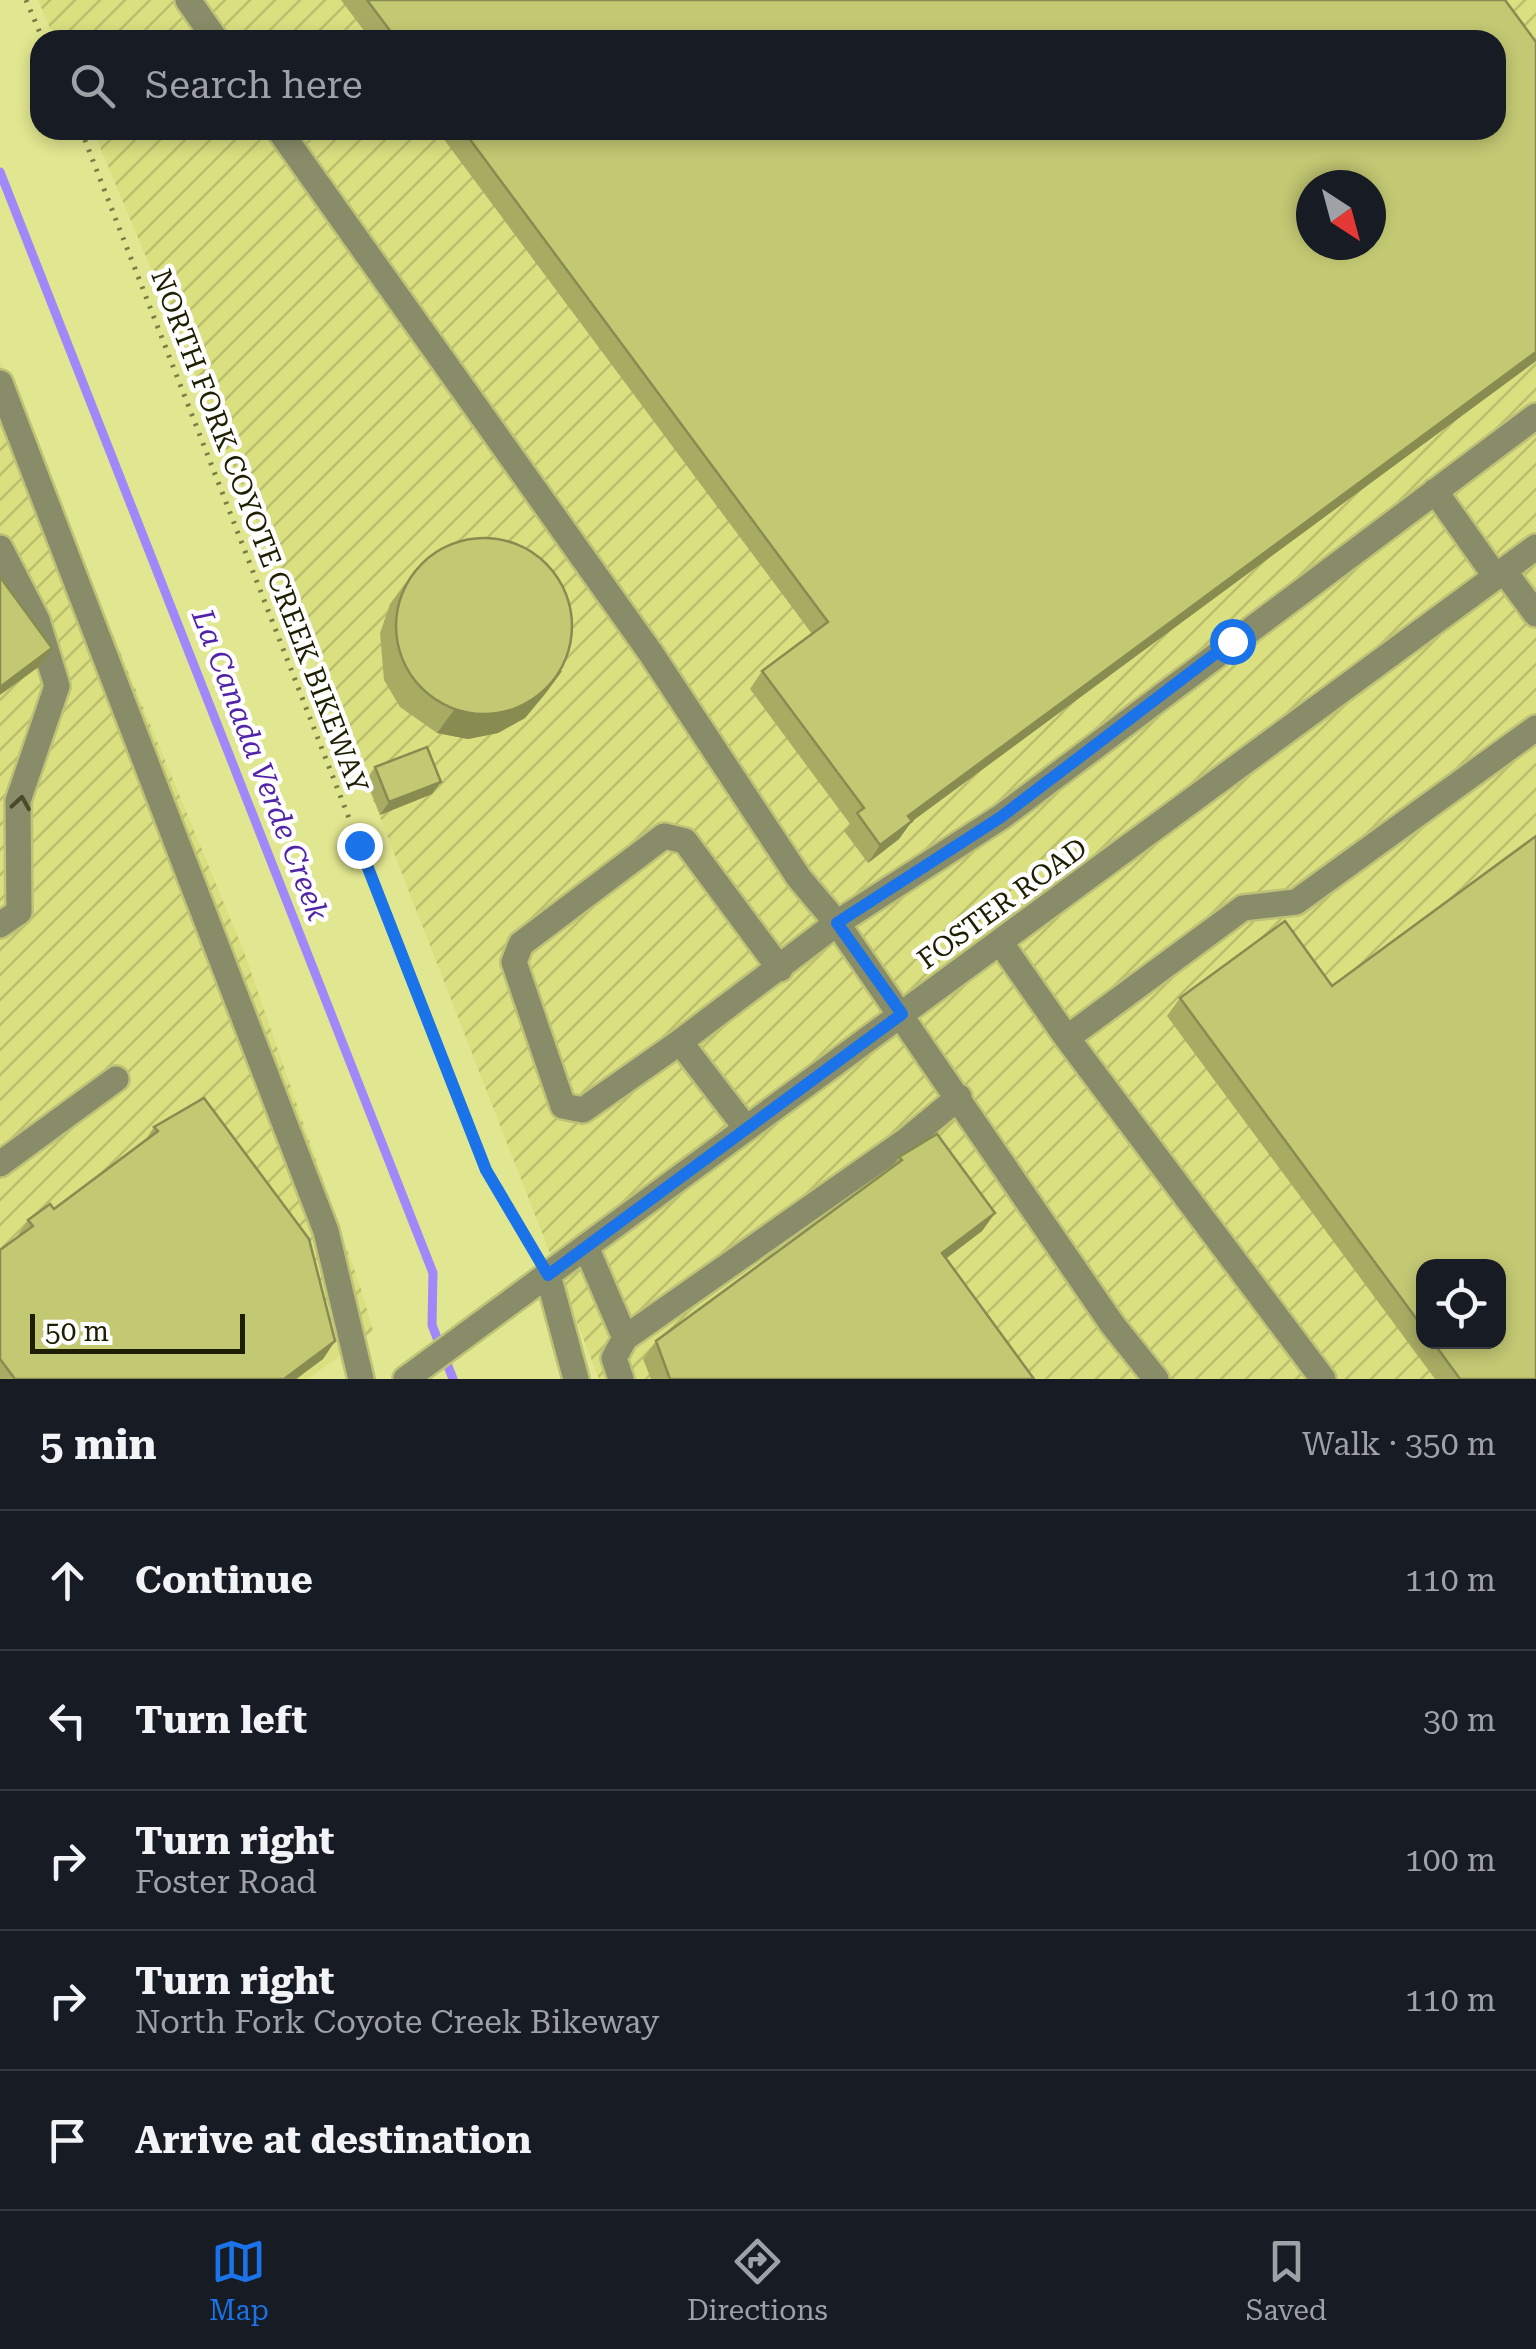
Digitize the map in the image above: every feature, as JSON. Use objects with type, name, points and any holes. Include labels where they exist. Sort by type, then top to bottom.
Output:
[{"type":"street","points":[[188,0],[209,30]]},
{"type":"street","points":[[286,140],[650,652],[799,878],[837,923],[902,1014],[1112,1324],[1156,1379]]},
{"type":"street","points":[[0,382],[326,1231],[361,1379]]},
{"type":"street","points":[[780,969],[685,840],[664,836],[521,944],[514,962],[563,1106],[582,1110],[780,969],[837,923],[1001,817],[1536,416]]},
{"type":"street","points":[[1435,491],[1536,614]]},
{"type":"street","name":"FOSTER ROAD","points":[[406,1379],[1536,547]]},
{"type":"street","points":[[0,548],[37,620],[58,686],[18,801],[18,912],[0,925]]},
{"type":"street","points":[[1067,1038],[1243,908],[1296,902],[1536,728]]},
{"type":"street","points":[[1000,942],[1067,1038],[1323,1379]]},
{"type":"street","points":[[680,1042],[746,1128]]},
{"type":"street","points":[[0,1164],[116,1079]]},
{"type":"street","points":[[621,1379],[614,1358],[625,1338],[907,1140],[959,1096]]},
{"type":"street","points":[[586,1246],[625,1338]]},
{"type":"street","points":[[540,1281],[576,1379]]},
{"type":"path","points":[[26,0],[39,30]]},
{"type":"path","name":"NORTH FORK COYOTE CREEK BIKEWAY","points":[[85,140],[486,1170],[540,1281]]},
{"type":"shaded area","points":[[38,0],[1536,0],[1536,1379],[599,1379],[378,812],[97,140],[1506,140],[1506,30],[51,30]]},
{"type":"shaded area","points":[[0,360],[244,952],[361,1289],[373,1331],[308,1379],[0,1379]]},
{"type":"building","points":[[367,0],[1505,0],[1536,42],[1536,352],[908,816],[912,821],[880,845],[857,813],[864,808],[762,671],[828,622],[470,140],[1506,140],[1506,30],[390,30]]},
{"type":"building","points":[[484,538],[518,545],[546,564],[565,592],[572,626],[565,660],[546,688],[518,707],[484,714],[450,707],[422,688],[403,660],[396,626],[403,592],[422,564],[450,545]]},
{"type":"building","points":[[0,577],[52,648],[0,687]]},
{"type":"building","points":[[427,747],[441,782],[389,802],[375,767]]},
{"type":"building","points":[[1536,836],[1536,1379],[1460,1379],[1438,1349],[1506,1349],[1506,1259],[1416,1259],[1416,1318],[1180,998],[1285,921],[1332,986]]},
{"type":"building","points":[[204,1098],[309,1239],[335,1341],[284,1379],[15,1379],[0,1359],[0,1250],[33,1226],[28,1220],[50,1204],[54,1209],[158,1131],[154,1127]]},
{"type":"building","points":[[937,1134],[995,1213],[942,1253],[1034,1379],[670,1379],[656,1341],[902,1160],[899,1157]]},
{"type":"waterway","name":"La Canada Verde Creek","points":[[0,172],[433,1273],[432,1325],[453,1379]]},
{"type":"route","points":[[359,845],[486,1170],[548,1275],[902,1014],[837,923],[1001,817],[1232,641]]}]
